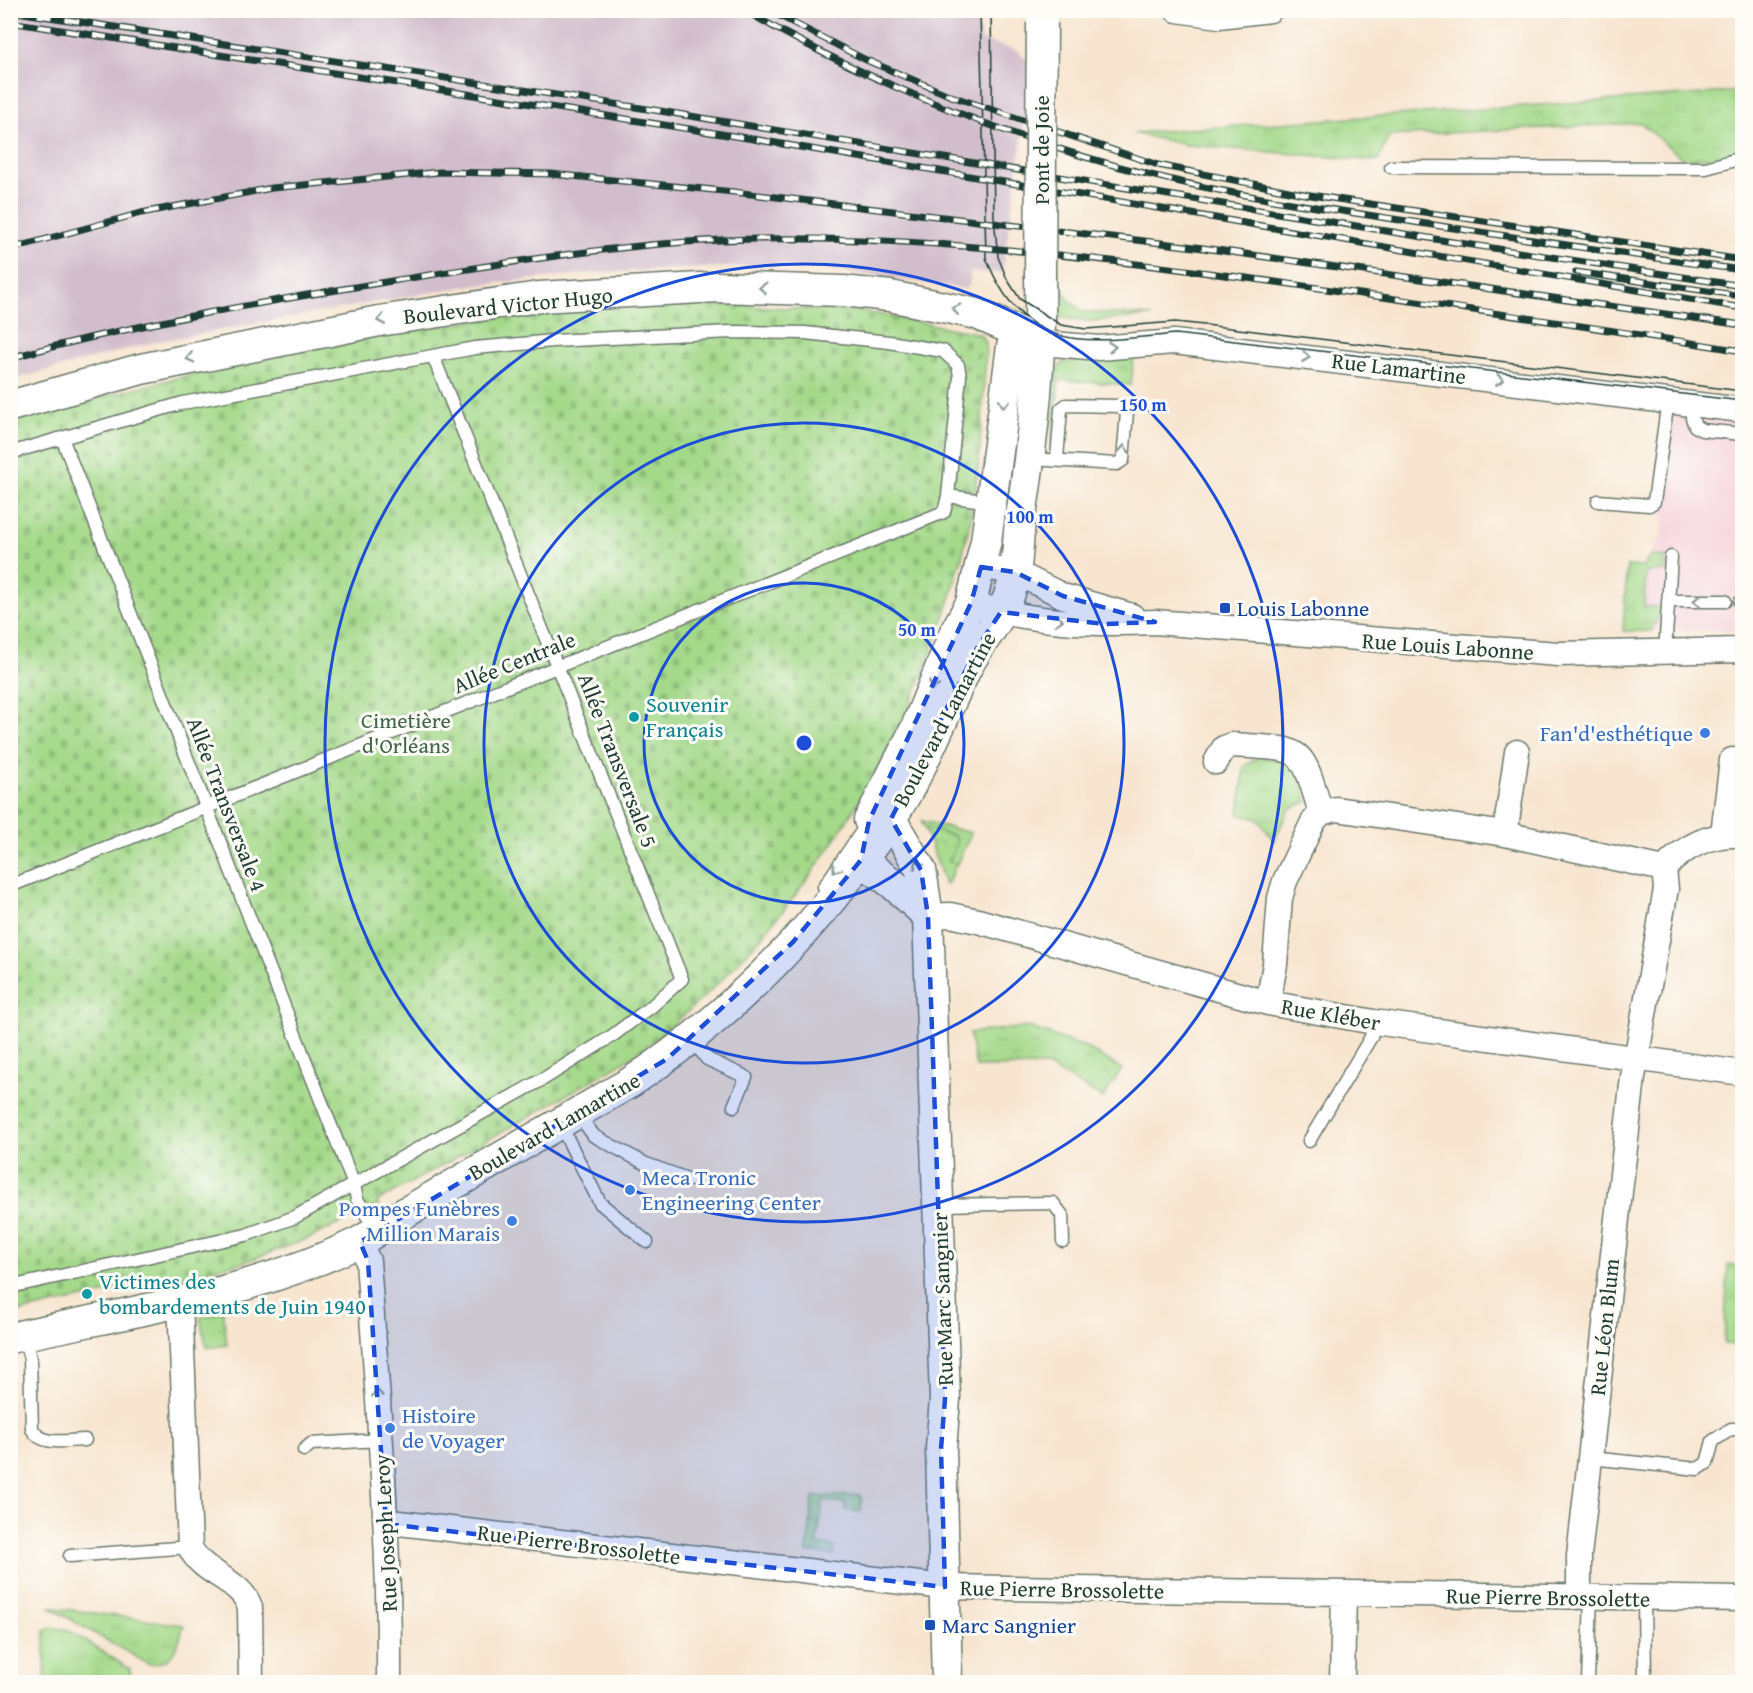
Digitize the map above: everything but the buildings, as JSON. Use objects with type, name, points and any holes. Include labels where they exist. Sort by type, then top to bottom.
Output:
[{"type":"street","points":[[1177,10],[1219,16],[1270,10]]},
{"type":"street","name":"Pont de Joie","points":[[1034,276],[1036,17]]},
{"type":"street","name":"Boulevard Lamartine","points":[[15,1336],[249,1284],[315,1262],[632,1083],[691,1038],[793,942],[861,860],[880,820],[956,632],[971,603],[981,567],[1012,346],[1019,330],[1034,276]]},
{"type":"street","name":"Boulevard Lamartine","points":[[1018,537],[1043,459],[1034,276]]},
{"type":"street","name":"Boulevard Victor Hugo","points":[[10,406],[141,369],[229,350],[422,313],[539,297],[718,287],[843,291],[890,296],[948,307],[977,314],[1019,330]]},
{"type":"street","name":"Boulevard Lamartine","points":[[880,820],[916,775],[977,648],[1011,593],[1018,537],[1017,480],[1028,381],[1026,348],[1019,330]]},
{"type":"street","name":"Rue Lamartine","points":[[1054,344],[1099,348],[1174,342],[1743,410]]},
{"type":"street","points":[[981,567],[1015,572]]},
{"type":"street","name":"Rue Louis Labonne","points":[[1015,572],[1063,596],[1155,622]]},
{"type":"street","name":"Rue Louis Labonne","points":[[971,603],[1031,618],[1104,624],[1155,622],[1504,651],[1581,654],[1743,650]]},
{"type":"street","points":[[1216,762],[1224,748],[1232,745],[1286,749],[1296,753],[1305,761],[1321,813]]},
{"type":"street","points":[[1505,834],[1518,752]]},
{"type":"street","points":[[1268,1003],[1282,889],[1313,822],[1321,813],[1336,809],[1505,834],[1664,869],[1679,853],[1695,844],[1733,834],[1731,760]]},
{"type":"street","name":"Rue Marc Sangnier","points":[[880,820],[921,870],[928,916],[945,1399],[941,1449],[947,1683]]},
{"type":"street","points":[[861,860],[893,884],[928,916]]},
{"type":"street","name":"Rue Léon Blum","points":[[1585,1597],[1579,1556],[1636,1058],[1666,889],[1664,869]]},
{"type":"street","name":"Rue Kléber","points":[[928,916],[950,915],[978,921],[1268,1003],[1374,1022],[1743,1073]]},
{"type":"street","name":"Rue Joseph Leroy","points":[[365,1232],[386,1524],[389,1683]]},
{"type":"street","points":[[180,1300],[190,1547],[195,1559],[239,1588],[248,1598],[251,1683]]},
{"type":"street","name":"Rue Pierre Brossolette","points":[[386,1524],[399,1523],[945,1587],[1743,1599]]},
{"type":"street","points":[[1342,1683],[1344,1594]]},
{"type":"lane","points":[[1391,167],[1706,168],[1743,158]]},
{"type":"lane","points":[[10,453],[183,403],[475,348],[553,340],[731,332],[819,334],[943,351],[958,365],[960,376],[948,496],[990,502]]},
{"type":"lane","name":"Allée Transversale 5","points":[[354,1185],[545,1078],[603,1042],[652,1006],[682,979],[433,356]]},
{"type":"lane","points":[[1598,501],[1649,505],[1654,502],[1668,400]]},
{"type":"lane","points":[[1694,404],[1692,418],[1695,426],[1702,430],[1743,434]]},
{"type":"lane","points":[[1066,405],[1119,406],[1127,412],[1123,460],[1117,464],[1043,459],[1061,409],[1066,405]]},
{"type":"lane","name":"Allée Transversale 4","points":[[62,438],[354,1185],[365,1232]]},
{"type":"lane","name":"Allée Centrale","points":[[10,886],[944,512],[948,496]]},
{"type":"lane","points":[[1665,653],[1671,557]]},
{"type":"lane","points":[[1668,601],[1725,601]]},
{"type":"lane","points":[[816,896],[880,820]]},
{"type":"lane","points":[[85,1440],[43,1441],[35,1436],[32,1429],[30,1359],[15,1336],[217,1287],[348,1241],[569,1115],[671,1046],[744,980],[787,930]]},
{"type":"lane","points":[[1309,1141],[1371,1037],[1374,1022]]},
{"type":"lane","points":[[691,1038],[707,1059],[746,1077],[734,1106]]},
{"type":"lane","points":[[569,1119],[594,1136],[646,1164],[690,1180]]},
{"type":"lane","points":[[569,1119],[600,1203],[647,1242]]},
{"type":"lane","points":[[10,1287],[246,1235],[295,1218],[354,1185]]},
{"type":"lane","points":[[939,1205],[1053,1203],[1062,1215],[1063,1241]]},
{"type":"lane","points":[[1590,1458],[1698,1469],[1707,1463],[1713,1441],[1731,1429],[1743,1429]]},
{"type":"lane","points":[[304,1450],[311,1444],[380,1440]]},
{"type":"lane","points":[[70,1556],[190,1547]]},
{"type":"lane","points":[[1585,1597],[1588,1683]]},
{"type":"lane","points":[[1644,1598],[1645,1683]]},
{"type":"highlighted area","points":[[981,567],[1015,572],[1063,596],[1155,622],[1104,624],[1001,612],[977,648],[891,819],[921,870],[928,916],[945,1399],[941,1449],[945,1587],[386,1524],[368,1261],[360,1242],[667,1059],[793,942],[861,860],[869,821],[971,603]]},
{"type":"shaded area","points":[[11,11],[976,11],[981,40],[1016,50],[1033,65],[1002,273],[970,272],[970,283],[966,289],[832,270],[769,265],[590,273],[462,287],[159,341],[11,380]]},
{"type":"shaded area","points":[[1673,412],[1742,422],[1742,630],[1623,631],[1627,566],[1643,567],[1661,538]]},
{"type":"green space","points":[[1742,91],[1742,150],[1717,158],[1683,159],[1641,123],[1389,136],[1378,161],[1187,145],[1133,133]]},
{"type":"green space","points":[[1056,278],[1068,299],[1083,312],[1152,316],[1089,321],[1058,317]]},
{"type":"green space","name":"Cimetière d'Orléans","points":[[723,305],[862,311],[980,334],[986,343],[981,433],[974,500],[951,596],[924,670],[891,743],[852,813],[807,879],[758,941],[703,997],[645,1047],[600,1076],[377,1201],[379,1205],[307,1239],[245,1262],[11,1314],[10,423],[194,374],[318,347],[443,325],[560,310]]},
{"type":"green space","points":[[1134,353],[1131,385],[1059,380],[1053,447],[1051,447],[1056,376],[1059,366],[1064,362]]},
{"type":"green space","points":[[1650,556],[1666,557],[1665,571],[1646,572],[1644,607],[1663,607],[1651,631],[1623,631],[1627,566],[1643,567]]},
{"type":"green space","points":[[1259,756],[1297,764],[1307,802],[1289,809],[1274,841],[1258,819],[1239,815],[1244,767]]},
{"type":"green space","points":[[922,821],[971,833],[947,884],[945,884]]},
{"type":"green space","points":[[922,821],[971,833],[957,864],[949,861],[957,843],[954,836],[924,828]]},
{"type":"green space","points":[[1028,1027],[1085,1047],[1122,1069],[1103,1098],[1047,1066],[976,1067],[969,1033]]},
{"type":"green space","points":[[1728,1265],[1742,1267],[1742,1345],[1724,1344]]},
{"type":"green space","points":[[223,1311],[227,1345],[207,1348],[200,1318]]},
{"type":"green space","points":[[861,1495],[861,1512],[845,1510],[845,1503],[823,1501],[817,1544],[835,1547],[834,1555],[807,1552],[813,1497]]},
{"type":"green space","points":[[49,1607],[184,1625],[170,1658],[148,1664]]},
{"type":"green space","points":[[51,1627],[68,1630],[130,1669],[131,1682],[45,1682],[45,1631]]},
{"type":"tram line","points":[[980,10],[986,258],[1002,290],[1020,313],[1040,328],[1062,336],[1087,340],[1176,334],[1742,401]]},
{"type":"tram line","points":[[991,10],[994,218],[998,257],[1007,279],[1020,299],[1061,325],[1086,329],[1175,322],[1742,391]]},
{"type":"railway","points":[[744,10],[841,62],[944,107],[1050,146],[1155,176],[1290,203],[1742,270]]},
{"type":"railway","points":[[768,10],[864,59],[951,96],[1158,165],[1304,194],[1742,260]]},
{"type":"railway","points":[[10,11],[654,110],[1453,242],[1742,286]]},
{"type":"railway","points":[[10,22],[753,139],[1742,308]]},
{"type":"railway","points":[[10,249],[141,213],[272,188],[440,172],[551,174],[734,192],[1203,248],[1742,325]]},
{"type":"railway","points":[[10,358],[106,334],[203,314],[478,267],[559,255],[681,242],[787,239],[919,243],[1116,261],[1433,304],[1742,351]]},
{"type":"railway","points":[[1576,272],[1742,296]]},
{"type":"place","name":"Louis Labonne","points":[[1225,608]]},
{"type":"place","name":"Souvenir Français","points":[[634,717]]},
{"type":"place","name":"Fan'd'esthétique","points":[[1705,733]]},
{"type":"place","name":"Meca Tronic Engineering Center","points":[[630,1190]]},
{"type":"place","name":"Pompes Funèbres Million Marais","points":[[512,1221]]},
{"type":"place","name":"Victimes des bombardements de Juin 1940","points":[[87,1294]]},
{"type":"place","name":"Histoire de Voyager","points":[[390,1428]]},
{"type":"place","name":"Marc Sangnier","points":[[930,1625]]}]
